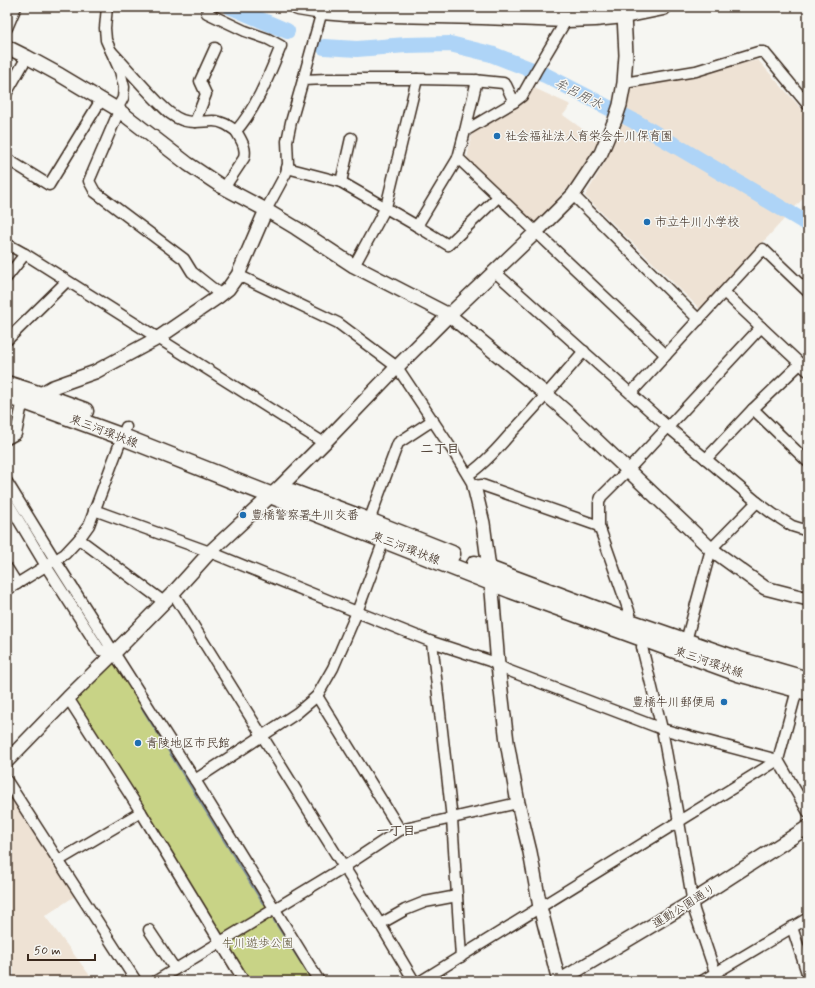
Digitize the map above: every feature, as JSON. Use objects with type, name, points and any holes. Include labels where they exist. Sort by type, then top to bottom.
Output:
[{"type":"main road","points":[[298,7],[368,14],[482,12],[567,19],[595,18],[624,11],[663,7]]},
{"type":"main road","name":"東三河環状線","points":[[7,384],[41,395],[124,432],[275,492],[384,540],[686,641],[739,660],[804,687]]},
{"type":"main road","name":"東三河環状線","points":[[7,396],[124,432]]},
{"type":"main road","name":"東三河環状線","points":[[275,492],[369,521],[489,575],[644,639],[738,673],[804,687]]},
{"type":"street","points":[[7,28],[16,7]]},
{"type":"street","points":[[209,7],[208,14],[281,46],[254,106],[236,131]]},
{"type":"street","points":[[105,8],[106,40],[120,71],[124,87],[123,98],[89,181],[95,192],[184,259],[192,272],[221,295]]},
{"type":"street","points":[[7,439],[16,434],[21,409],[27,402],[53,387],[96,372],[158,338],[228,289],[238,275],[266,210],[286,173],[288,164],[287,141],[290,122],[323,9]]},
{"type":"street","points":[[7,761],[168,598],[210,552],[275,492],[449,315],[573,195],[601,153],[620,105],[624,83],[626,43],[624,11]]},
{"type":"street","points":[[465,131],[522,96],[567,19]]},
{"type":"street","points":[[7,48],[60,75],[118,110],[188,164],[224,188],[266,210],[354,266],[449,315],[571,416],[711,549],[765,588],[808,599]]},
{"type":"street","points":[[195,122],[206,94],[200,81],[215,48]]},
{"type":"street","points":[[112,51],[146,90],[172,115],[182,120],[195,122],[221,122],[236,131],[245,148],[246,154],[224,188]]},
{"type":"street","points":[[624,83],[696,71],[758,52],[764,52],[808,105]]},
{"type":"street","points":[[7,92],[27,57]]},
{"type":"street","points":[[354,266],[386,207],[417,79]]},
{"type":"street","points":[[303,80],[477,80],[503,83],[506,85],[514,102]]},
{"type":"street","points":[[417,226],[458,158],[477,80]]},
{"type":"street","points":[[7,159],[49,185],[101,100]]},
{"type":"street","points":[[341,182],[351,138]]},
{"type":"street","points":[[458,158],[666,355]]},
{"type":"street","points":[[287,168],[341,182],[386,207],[448,245],[498,197]]},
{"type":"street","points":[[573,195],[699,320]]},
{"type":"street","points":[[7,244],[67,280],[324,443]]},
{"type":"street","points":[[631,393],[763,249],[808,292]]},
{"type":"street","points":[[7,277],[25,254]]},
{"type":"street","points":[[495,272],[668,427],[756,502],[792,526],[808,531]]},
{"type":"street","points":[[238,275],[338,323],[397,367],[471,480],[483,523],[507,742],[540,907],[559,981]]},
{"type":"street","points":[[7,340],[67,280]]},
{"type":"street","points":[[706,459],[753,409],[804,368],[724,292]]},
{"type":"street","points":[[627,621],[630,614],[599,526],[598,503],[601,497],[761,327]]},
{"type":"street","points":[[471,480],[475,471],[547,395],[584,351]]},
{"type":"street","points":[[753,409],[808,462]]},
{"type":"street","points":[[369,521],[398,443],[432,420]]},
{"type":"street","points":[[7,590],[66,554],[79,539],[89,525],[124,432]]},
{"type":"street","points":[[471,480],[599,526]]},
{"type":"street","points":[[7,482],[51,563]]},
{"type":"street","points":[[7,501],[114,653],[319,981]]},
{"type":"street","points":[[686,641],[711,549],[756,502]]},
{"type":"street","points":[[94,510],[210,552],[432,642],[498,665],[515,673],[662,729],[778,760],[808,812]]},
{"type":"street","points":[[79,539],[168,598],[262,736],[414,981]]},
{"type":"street","points":[[194,780],[297,713],[317,696],[333,668],[357,612],[384,540]]},
{"type":"street","points":[[7,568],[18,584]]},
{"type":"street","points":[[644,639],[642,647],[662,729],[694,910],[716,977]]},
{"type":"street","points":[[432,642],[452,818],[461,957]]},
{"type":"street","points":[[421,981],[778,760],[804,687]]},
{"type":"street","points":[[317,696],[400,830]]},
{"type":"street","points":[[68,698],[141,812],[244,981]]},
{"type":"street","points":[[7,781],[136,981]]},
{"type":"street","points":[[156,981],[344,867],[400,830],[518,803]]},
{"type":"street","points":[[58,861],[141,812]]},
{"type":"street","name":"運動公園通り","points":[[559,981],[693,901],[808,827]]},
{"type":"street","points":[[380,924],[405,910],[425,902],[456,896]]},
{"type":"street","points":[[702,981],[716,977],[808,918]]},
{"type":"street","points":[[792,927],[808,976]]},
{"type":"street","points":[[149,930],[175,969]]},
{"type":"shaded area","points":[[758,60],[808,116],[808,193],[701,310],[585,196],[605,162],[618,130],[630,88]]},
{"type":"shaded area","points":[[534,88],[571,105],[563,115],[599,141],[573,182],[536,222],[531,223],[467,159],[472,133],[520,103]]},
{"type":"shaded area","points":[[7,787],[75,896],[45,916],[94,981],[7,981]]},
{"type":"green space","name":"牛川遊歩公園","points":[[114,653],[319,981],[244,981],[68,698]]},
{"type":"waterway","name":"牟呂用水","points":[[231,7],[287,31]]},
{"type":"waterway","name":"牟呂用水","points":[[324,47],[357,49],[406,45],[450,44],[491,54],[545,75],[634,121],[808,224]]},
{"type":"waterway","points":[[141,706],[263,903]]},
{"type":"waterway","points":[[274,920],[313,981]]},
{"type":"place","name":"社会福祉法人育栄会牛川保育園","points":[[497,136]]},
{"type":"place","name":"市立牛川小学校","points":[[647,222]]},
{"type":"place","name":"豊橋警察署牛川交番","points":[[243,515]]},
{"type":"place","name":"豊橋牛川郵便局","points":[[724,702]]},
{"type":"place","name":"青陵地区市民館","points":[[138,743]]},
{"type":"district","name":"二丁目","points":[[440,448]]},
{"type":"district","name":"一丁目","points":[[396,830]]}]
